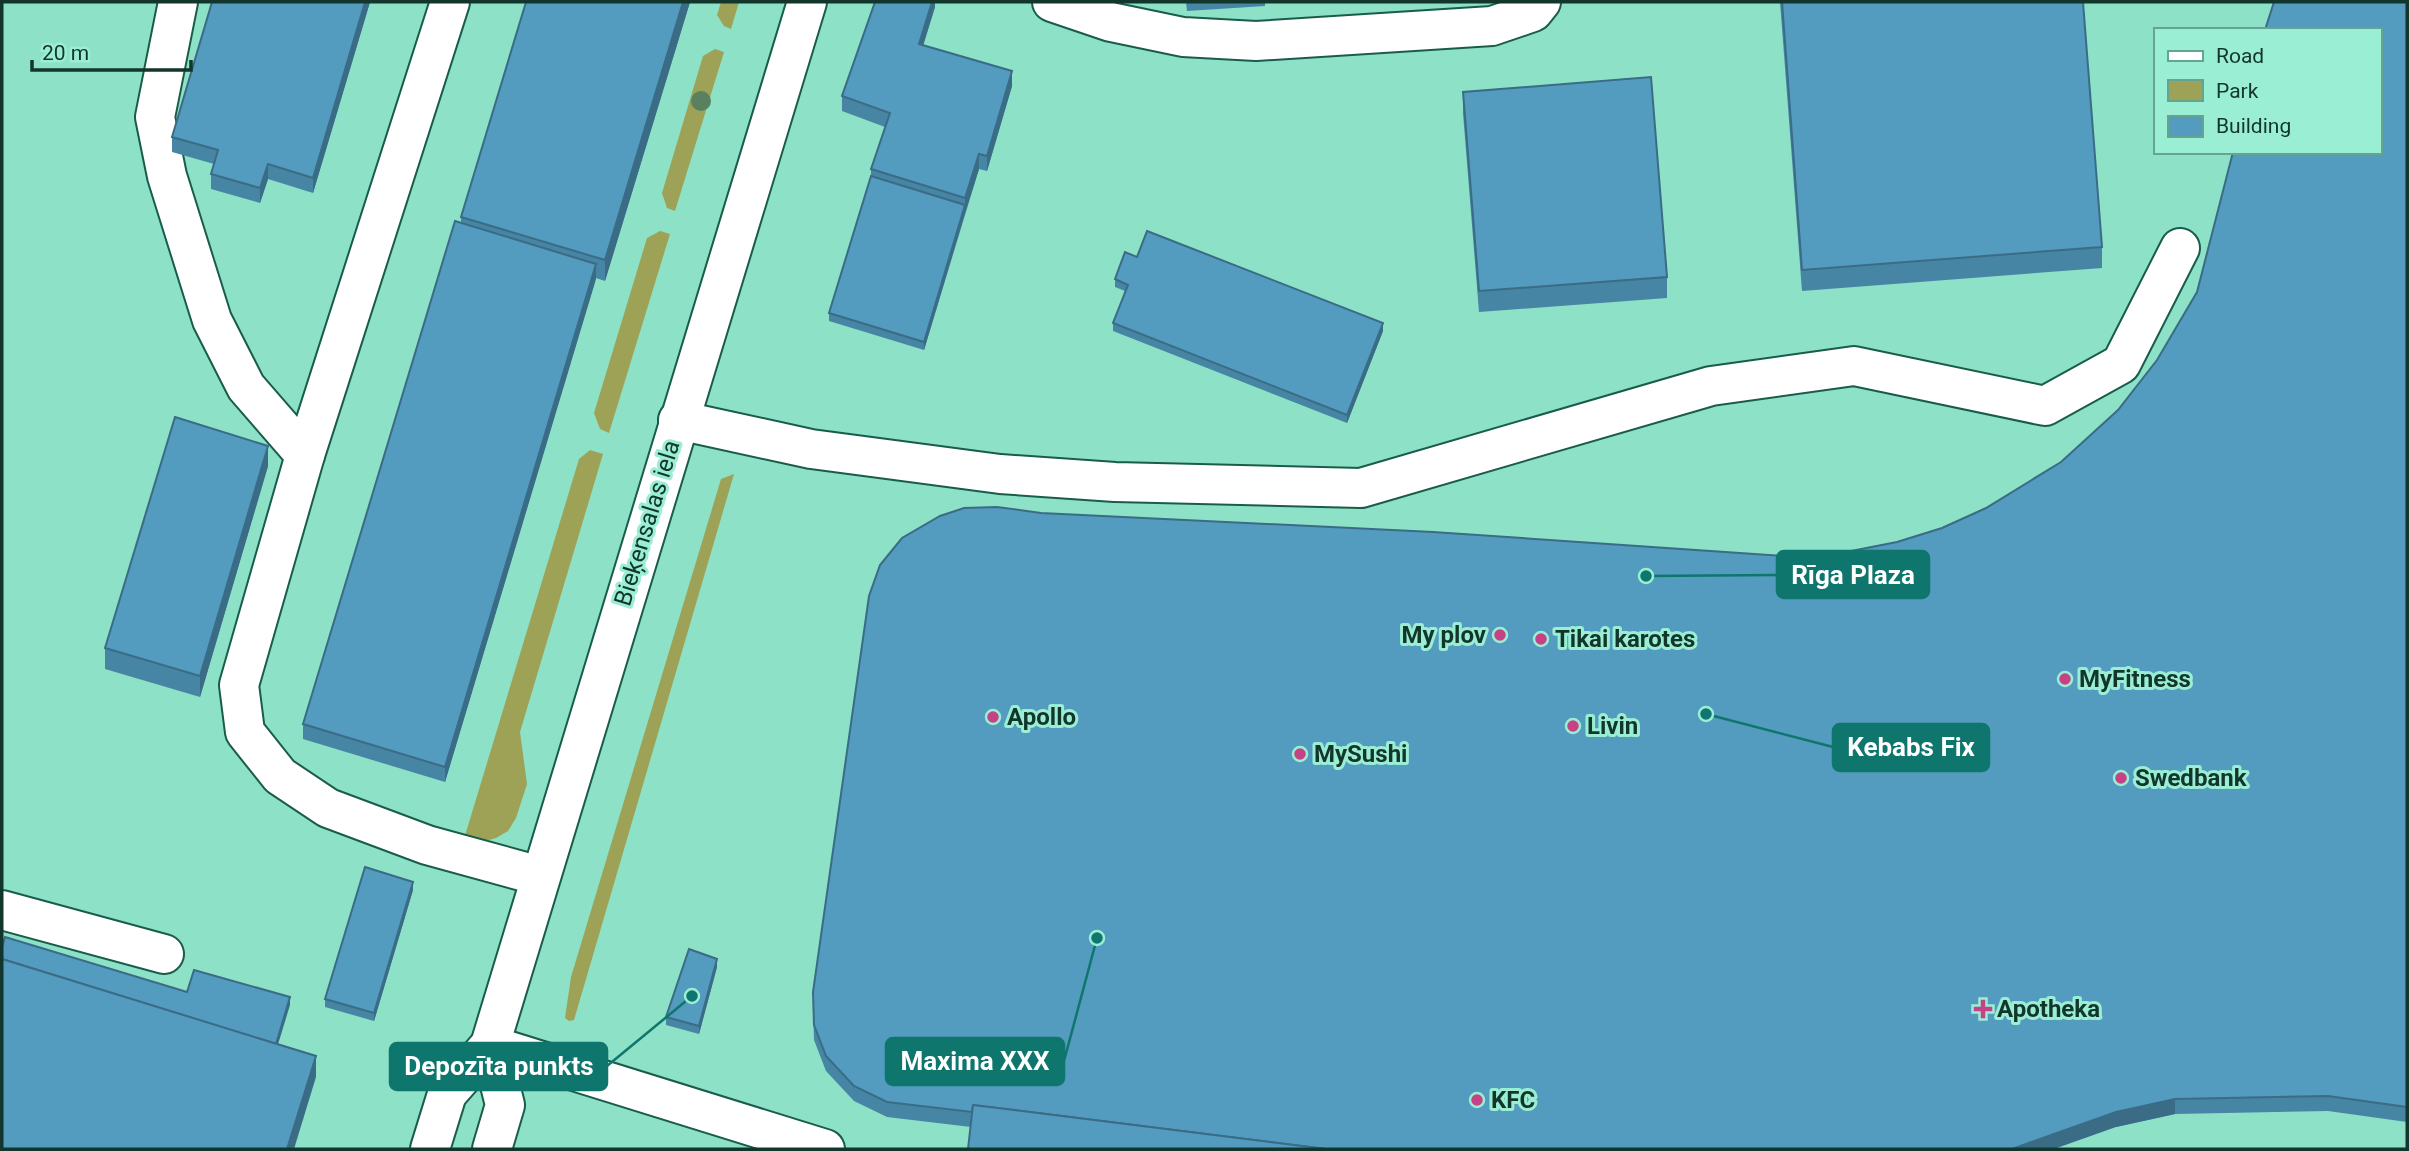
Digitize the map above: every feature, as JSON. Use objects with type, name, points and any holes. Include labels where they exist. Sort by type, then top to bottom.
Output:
[{"type":"street","points":[[178,2],[155,117],[167,176],[212,320],[246,387],[305,454]]},
{"type":"street","points":[[450,2],[305,454],[239,685],[245,732],[280,776],[328,808],[427,845],[540,876]]},
{"type":"street","name":"Bieķensalas iela","points":[[430,1149],[447,1094],[490,1045],[807,2]]},
{"type":"street","points":[[1055,2],[1111,22],[1183,37],[1256,41],[1492,26],[1533,12],[1541,2]]},
{"type":"street","points":[[678,421],[811,449],[1000,474],[1115,482],[1361,488],[1711,386],[1854,366],[2045,406],[2121,365],[2180,248]]},
{"type":"street","points":[[2,910],[164,954]]},
{"type":"street","points":[[490,1045],[505,1105],[492,1149]]},
{"type":"street","points":[[490,1045],[825,1149]]},
{"type":"green space","points":[[721,2],[739,2],[731,29],[724,26],[717,15]]},
{"type":"green space","points":[[715,49],[724,52],[675,211],[667,208],[662,193],[703,56]]},
{"type":"green space","points":[[660,231],[670,234],[609,433],[600,429],[594,413],[647,238]]},
{"type":"green space","points":[[590,450],[603,454],[520,732],[527,784],[516,818],[508,831],[496,838],[482,842],[464,839],[579,459]]},
{"type":"green space","points":[[734,474],[574,1020],[569,1021],[565,1018],[571,977],[721,479]]},
{"type":"building","points":[[212,2],[365,2],[313,178],[268,164],[260,188],[211,174],[218,150],[172,137]]},
{"type":"building","points":[[526,2],[683,2],[605,260],[461,217]]},
{"type":"building","points":[[875,2],[932,2],[919,44],[1012,71],[987,156],[979,154],[965,198],[871,169],[890,113],[842,96]]},
{"type":"building","points":[[1782,2],[2083,2],[2102,247],[1802,270]]},
{"type":"building","points":[[2274,2],[2407,2],[2407,1107],[2328,1096],[2175,1099],[2116,1112],[2012,1149],[1326,1149],[973,1105],[972,1112],[887,1102],[854,1086],[826,1056],[814,1025],[813,992],[869,596],[880,565],[902,538],[940,516],[964,508],[997,507],[1041,513],[1433,532],[1785,556],[1846,552],[1897,542],[1942,528],[1986,508],[2061,462],[2118,410],[2157,360],[2197,292],[2232,154],[2381,154],[2381,28],[2266,28]]},
{"type":"building","points":[[1651,77],[1667,277],[1479,291],[1463,92]]},
{"type":"building","points":[[871,176],[965,205],[924,342],[829,313]]},
{"type":"building","points":[[455,221],[596,264],[445,767],[303,724]]},
{"type":"building","points":[[1147,231],[1383,323],[1347,415],[1113,323],[1128,285],[1115,279],[1125,252],[1137,257]]},
{"type":"building","points":[[175,417],[268,446],[200,676],[105,648]]},
{"type":"building","points":[[365,867],[413,882],[374,1013],[325,999]]},
{"type":"building","points":[[5,937],[187,992],[194,970],[290,997],[276,1044],[2,959]]},
{"type":"building","points":[[689,949],[717,959],[699,1026],[666,1017]]},
{"type":"building","points":[[2,959],[316,1056],[287,1149],[2,1149]]},
{"type":"building","points":[[973,1105],[1326,1149],[968,1149]]},
{"type":"place","name":"Rīga Plaza","points":[[1646,576]]},
{"type":"place","name":"My plov","points":[[1500,635]]},
{"type":"place","name":"Tikai karotes","points":[[1541,639]]},
{"type":"place","name":"MyFitness","points":[[2065,679]]},
{"type":"place","name":"Kebabs Fix","points":[[1706,714]]},
{"type":"place","name":"Apollo","points":[[993,717]]},
{"type":"place","name":"Livin","points":[[1573,726]]},
{"type":"place","name":"MySushi","points":[[1300,754]]},
{"type":"place","name":"Swedbank","points":[[2121,778]]},
{"type":"place","name":"Maxima XXX","points":[[1097,938]]},
{"type":"place","name":"Depozīta punkts","points":[[692,996]]},
{"type":"place","name":"Apotheka","points":[[1983,1009]]},
{"type":"place","name":"KFC","points":[[1477,1100]]}]
